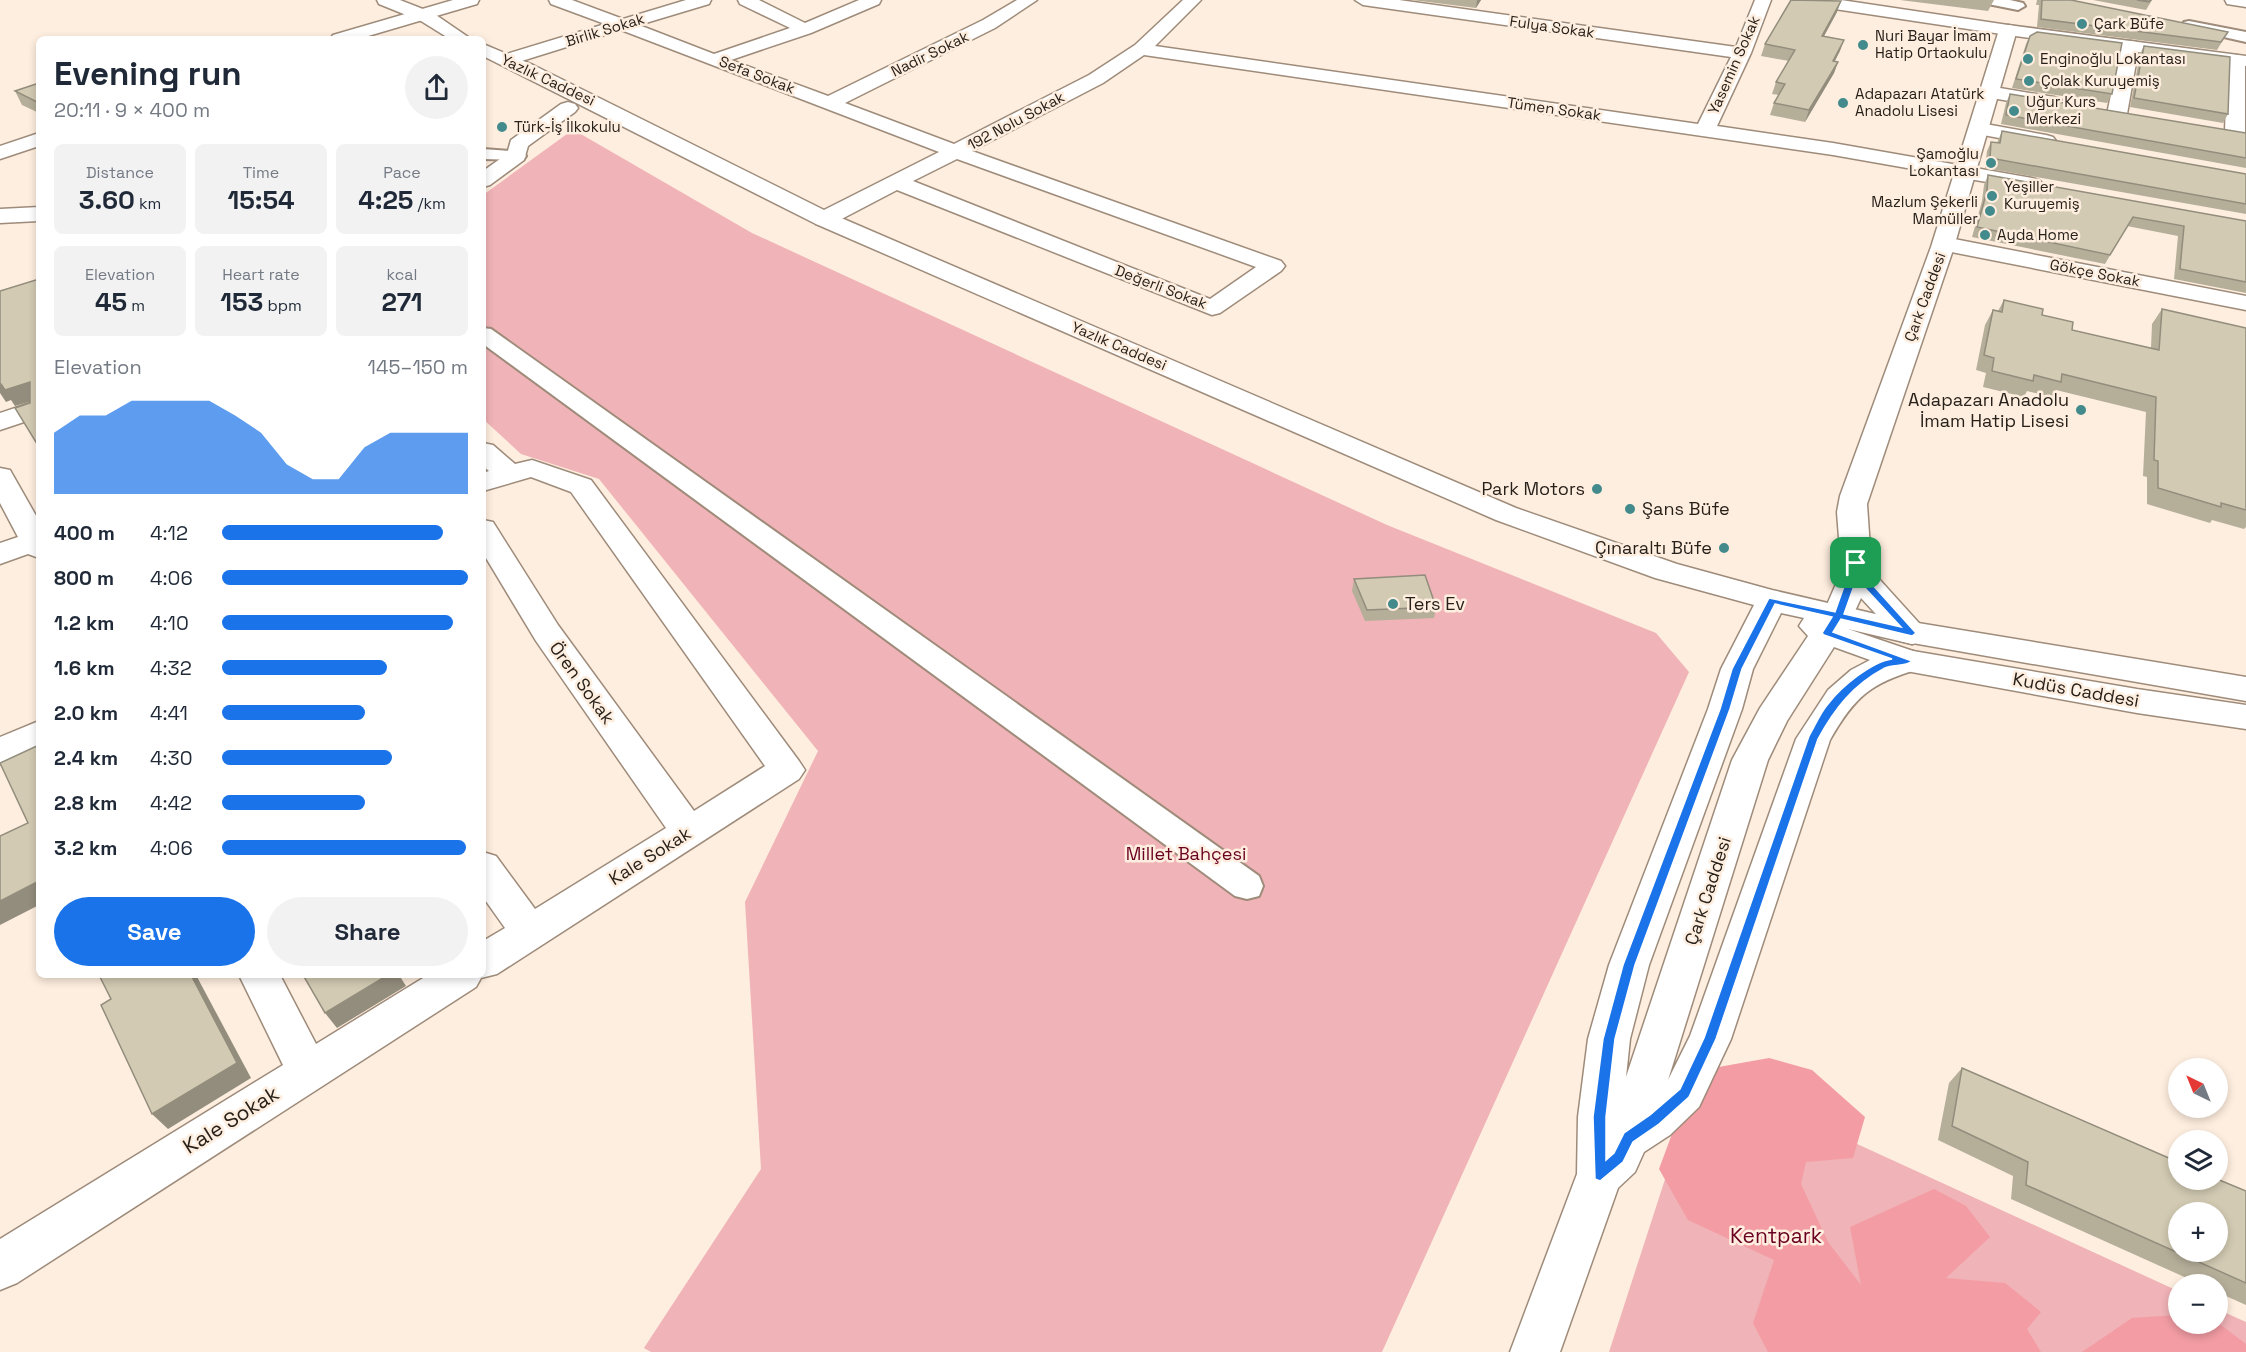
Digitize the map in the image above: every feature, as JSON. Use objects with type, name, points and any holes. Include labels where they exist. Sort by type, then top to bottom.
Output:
[{"type":"street","points":[[385,0],[423,15],[457,36]]},
{"type":"street","points":[[350,36],[471,0]]},
{"type":"street","points":[[369,36],[423,15],[481,0]]},
{"type":"street","name":"Sefa Sokak","points":[[557,0],[957,152]]},
{"type":"street","name":"Birlik Sokak","points":[[507,60],[703,0]]},
{"type":"street","points":[[746,0],[805,29]]},
{"type":"street","points":[[716,59],[805,29],[870,0]]},
{"type":"street","name":"Nadir Sokak","points":[[829,103],[990,24],[1029,0]]},
{"type":"street","name":"192 Nolu Sokak","points":[[824,219],[1096,79],[1140,49],[1193,0]]},
{"type":"street","name":"Fulya Sokak","points":[[1363,0],[1742,53]]},
{"type":"street","name":"Yasemin Sokak","points":[[1705,130],[1742,53],[1762,0]]},
{"type":"street","points":[[1808,0],[2015,14],[2130,46],[2243,58]]},
{"type":"street","points":[[1867,0],[1972,15],[1993,21],[2015,14]]},
{"type":"street","points":[[1988,0],[2033,24],[2243,58]]},
{"type":"street","points":[[2233,0],[2246,2]]},
{"type":"street","name":"Çark Caddesi","points":[[1600,1174],[1619,1157],[1628,1137],[1750,760],[1772,717],[1833,624],[1852,581],[1856,563],[1852,500],[1944,244],[1980,129],[1988,92],[2006,46],[2015,14]]},
{"type":"street","points":[[2177,22],[2246,37]]},
{"type":"street","points":[[2117,114],[2130,46]]},
{"type":"street","name":"Tümen Sokak","points":[[1140,49],[1833,149],[2048,187]]},
{"type":"street","name":"Yazlık Caddesi","points":[[486,50],[604,106],[773,196],[1506,514],[1666,571],[1772,600],[1833,624],[1909,647]]},
{"type":"street","points":[[2211,129],[2240,134],[2243,58]]},
{"type":"street","points":[[1988,92],[2070,106]]},
{"type":"street","points":[[2094,110],[2140,118]]},
{"type":"street","points":[[486,179],[517,156],[518,144],[574,112]]},
{"type":"street","points":[[1980,129],[2061,143]]},
{"type":"street","points":[[0,153],[36,140]]},
{"type":"street","points":[[0,159],[36,147]]},
{"type":"street","name":"Değerli Sokak","points":[[896,182],[1212,308],[1273,266],[957,152]]},
{"type":"street","points":[[486,154],[517,156]]},
{"type":"street","points":[[0,216],[36,214]]},
{"type":"street","name":"Gökçe Sokak","points":[[1944,244],[2246,303]]},
{"type":"street","points":[[486,336],[1247,886]]},
{"type":"street","points":[[0,422],[36,409]]},
{"type":"street","points":[[486,457],[496,478]]},
{"type":"street","name":"Kale Sokak","points":[[486,960],[787,770],[581,486],[532,468],[496,478]]},
{"type":"street","points":[[0,476],[36,543]]},
{"type":"street","name":"Ören Sokak","points":[[486,534],[547,633],[689,831]]},
{"type":"street","points":[[0,554],[36,545]]},
{"type":"street","points":[[1628,1137],[1655,1120],[1684,1093],[1710,1039],[1813,739],[1831,706],[1863,677],[1909,647],[1867,585],[1856,563]]},
{"type":"street","name":"Çark Caddesi","points":[[1535,1352],[1600,1174],[1599,1117],[1609,1039],[1629,965],[1721,720],[1737,669],[1772,600]]},
{"type":"street","name":"Kudüs Caddesi","points":[[1909,647],[2246,688]]},
{"type":"street","name":"Kudüs Caddesi","points":[[1909,647],[2137,701],[2246,717]]},
{"type":"street","points":[[0,751],[36,736]]},
{"type":"street","points":[[486,871],[530,932]]},
{"type":"street","points":[[260,978],[308,1072]]},
{"type":"street","name":"Kale Sokak","points":[[0,1266],[457,978]]},
{"type":"green space","name":"Millet Bahçesi","points":[[579,133],[752,233],[1387,525],[1656,633],[1689,672],[1382,1352],[651,1352],[644,1348],[761,1169],[745,902],[818,751],[599,479],[521,454],[486,422],[486,193],[567,134]]},
{"type":"green space","points":[[1769,1058],[1812,1070],[1865,1117],[1853,1158],[1806,1162],[1801,1184],[1828,1242],[1861,1285],[1850,1227],[1934,1189],[1966,1206],[1990,1237],[1946,1278],[2005,1283],[2041,1312],[2027,1329],[2041,1352],[1768,1352],[1753,1323],[1774,1260],[1688,1220],[1659,1169],[1682,1107],[1713,1068]]},
{"type":"green space","name":"Kentpark","points":[[1757,1098],[2168,1286],[2168,1334],[2228,1334],[2228,1314],[2246,1322],[2246,1352],[1609,1352],[1669,1167]]},
{"type":"green space","points":[[2168,1316],[2168,1334],[2228,1334],[2228,1330],[2246,1344],[2246,1352],[2082,1352],[2132,1318]]},
{"type":"building","points":[[1791,0],[1841,1],[1822,36],[1844,40],[1833,61],[1838,62],[1809,110],[1774,103],[1785,84],[1776,82],[1795,50],[1765,44]]},
{"type":"building","points":[[2042,0],[2071,0],[2228,32],[2221,42],[2041,19]]},
{"type":"building","points":[[2037,32],[2122,43],[2112,94],[2016,79],[2030,36]]},
{"type":"building","points":[[2144,46],[2230,57],[2228,114],[2134,98]]},
{"type":"building","points":[[36,84],[36,102],[15,91]]},
{"type":"building","points":[[2010,94],[2246,133],[2246,158],[2006,115]]},
{"type":"building","points":[[2002,131],[2246,174],[2246,204],[1990,158],[1991,142],[2000,143]]},
{"type":"building","points":[[1988,175],[2246,221],[2246,282],[2180,269],[2184,226],[2133,217],[2110,255],[1977,227],[1987,191]]},
{"type":"building","points":[[36,280],[36,442],[15,408],[30,403],[30,382],[5,390],[0,384],[0,291]]},
{"type":"building","points":[[2004,300],[2043,309],[2042,315],[2073,322],[2072,330],[2159,350],[2162,309],[2246,328],[2246,510],[2221,503],[2221,507],[2158,488],[2158,461],[2154,460],[2156,397],[2062,374],[2061,382],[2034,375],[2033,381],[1992,371],[1994,358],[1984,355],[1993,310],[2002,312]]},
{"type":"building","points":[[1425,575],[1436,607],[1367,610],[1354,579]]},
{"type":"building","points":[[36,746],[36,883],[0,901],[0,836],[28,823],[0,763]]},
{"type":"building","points":[[100,978],[193,978],[237,1063],[152,1114],[101,1005],[111,999]]},
{"type":"building","points":[[305,978],[383,978],[325,1013]]},
{"type":"building","points":[[1962,1068],[2168,1158],[2168,1190],[2228,1190],[2228,1184],[2246,1191],[2246,1283],[2199,1262],[2228,1262],[2228,1202],[2168,1202],[2168,1248],[2026,1185],[2028,1162],[1952,1126]]},
{"type":"place","name":"Çark Büfe","points":[[2082,24]]},
{"type":"place","name":"Nuri Bayar İmam Hatip Ortaokulu","points":[[1863,45]]},
{"type":"place","name":"Enginoğlu Lokantası","points":[[2028,59]]},
{"type":"place","name":"Çolak Kuruyemiş","points":[[2029,81]]},
{"type":"place","name":"Adapazarı Atatürk Anadolu Lisesi","points":[[1843,103]]},
{"type":"place","name":"Uğur Kurs Merkezi","points":[[2014,111]]},
{"type":"place","name":"Türk-İş İlkokulu","points":[[502,127]]},
{"type":"place","name":"Şamoğlu Lokantası","points":[[1991,163]]},
{"type":"place","name":"Yeşiller Kuruyemiş","points":[[1992,196]]},
{"type":"place","name":"Mazlum Şekerli Mamüller","points":[[1990,211]]},
{"type":"place","name":"Ayda Home","points":[[1985,235]]},
{"type":"place","name":"Adapazarı Anadolu İmam Hatip Lisesi","points":[[2081,410]]},
{"type":"place","name":"Park Motors","points":[[1597,489]]},
{"type":"place","name":"Şans Büfe","points":[[1630,509]]},
{"type":"place","name":"Çınaraltı Büfe","points":[[1724,548]]},
{"type":"place","name":"Ters Ev","points":[[1393,604]]},
{"type":"route","points":[[1856,563],[1852,581],[1838,616],[1772,600],[1737,669],[1725,709],[1629,965],[1609,1039],[1599,1117],[1600,1174],[1619,1157],[1628,1137],[1655,1120],[1684,1093],[1710,1039],[1813,739],[1831,706],[1863,677],[1886,663],[1907,661],[1827,633],[1838,616],[1912,633],[1867,585],[1856,563]]}]
